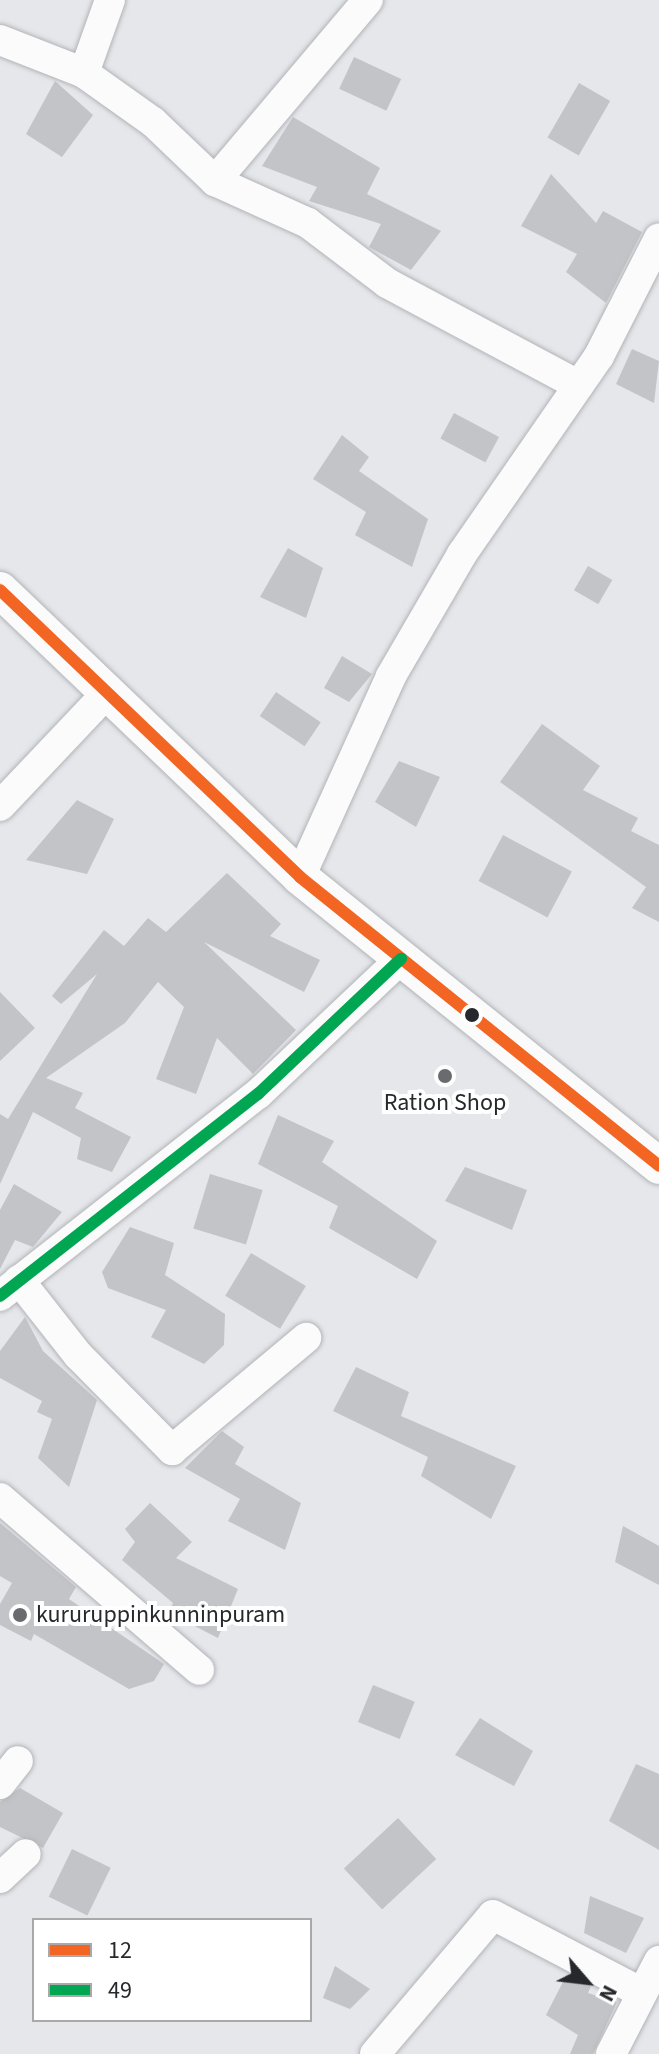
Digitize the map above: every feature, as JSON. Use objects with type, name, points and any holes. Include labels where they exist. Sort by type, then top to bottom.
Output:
[{"type":"main road","points":[[0,590],[105,695],[300,877],[659,1166]]},
{"type":"street","points":[[84,73],[110,0]]},
{"type":"street","points":[[215,181],[368,0]]},
{"type":"street","points":[[0,40],[84,73],[153,122],[215,181],[308,223],[387,283],[578,385]]},
{"type":"street","points":[[300,877],[391,676],[462,554],[578,385],[659,238]]},
{"type":"street","points":[[0,806],[105,695]]},
{"type":"street","points":[[306,1338],[172,1450],[9,1288],[258,1094],[401,959]]},
{"type":"street","points":[[0,1498],[199,1670]]},
{"type":"street","points":[[0,1878],[26,1854]]},
{"type":"street","points":[[375,2054],[493,1915],[642,1993]]},
{"type":"street","points":[[611,2054],[659,1961]]},
{"type":"building","points":[[354,57],[401,79],[386,111],[339,89]]},
{"type":"building","points":[[55,81],[93,115],[62,157],[26,134]]},
{"type":"building","points":[[579,83],[610,101],[579,156],[548,138]]},
{"type":"building","points":[[293,117],[380,168],[367,194],[441,231],[411,270],[369,247],[381,224],[309,201],[317,187],[262,166]]},
{"type":"building","points":[[551,174],[596,223],[603,211],[642,232],[606,303],[566,272],[577,254],[521,226]]},
{"type":"building","points":[[632,349],[659,361],[654,403],[616,384]]},
{"type":"building","points":[[454,413],[499,437],[485,463],[440,439]]},
{"type":"building","points":[[342,435],[369,457],[359,471],[428,519],[412,567],[355,535],[366,512],[313,479]]},
{"type":"building","points":[[288,548],[323,568],[306,618],[260,597]]},
{"type":"building","points":[[588,566],[612,580],[598,604],[574,590]]},
{"type":"building","points":[[342,656],[372,674],[349,702],[324,688]]},
{"type":"building","points":[[276,692],[321,722],[305,746],[260,716]]},
{"type":"building","points":[[542,724],[600,766],[583,790],[638,818],[631,831],[659,845],[659,922],[632,908],[646,887],[500,782]]},
{"type":"building","points":[[399,761],[440,777],[416,827],[375,802]]},
{"type":"building","points":[[77,800],[114,819],[87,874],[26,860]]},
{"type":"building","points":[[503,835],[572,872],[547,918],[479,881]]},
{"type":"building","points":[[227,873],[281,924],[270,936],[320,960],[304,992],[204,942],[296,1030],[253,1074],[217,1038],[196,1094],[156,1079],[184,1007],[158,982],[125,1023],[46,1078],[83,1093],[75,1108],[131,1137],[112,1172],[77,1159],[81,1138],[33,1112],[0,1184],[0,1114],[8,1119],[97,974],[61,1004],[52,996],[104,930],[124,946],[148,918],[166,932]]},
{"type":"building","points":[[0,992],[35,1028],[0,1061]]},
{"type":"building","points":[[278,1115],[334,1141],[322,1162],[437,1241],[417,1279],[329,1228],[338,1206],[258,1164]]},
{"type":"building","points":[[465,1167],[527,1190],[512,1230],[445,1201]]},
{"type":"building","points":[[210,1174],[263,1190],[246,1245],[193,1229]]},
{"type":"building","points":[[14,1184],[62,1212],[33,1247],[15,1240],[0,1269],[0,1210]]},
{"type":"building","points":[[130,1227],[174,1243],[165,1275],[225,1314],[224,1345],[204,1364],[151,1337],[166,1310],[108,1288],[102,1272]]},
{"type":"building","points":[[251,1253],[306,1286],[280,1329],[225,1296]]},
{"type":"building","points":[[25,1317],[43,1351],[97,1400],[69,1487],[38,1458],[52,1419],[37,1412],[42,1401],[0,1378],[0,1351]]},
{"type":"building","points":[[356,1367],[409,1392],[401,1416],[516,1466],[491,1519],[421,1476],[428,1457],[333,1411]]},
{"type":"building","points":[[222,1431],[244,1447],[235,1464],[301,1503],[285,1550],[228,1521],[240,1499],[185,1468]]},
{"type":"building","points":[[150,1503],[192,1542],[176,1558],[238,1589],[218,1638],[169,1613],[173,1603],[122,1560],[135,1542],[125,1529]]},
{"type":"building","points":[[0,1523],[76,1587],[69,1599],[164,1664],[154,1681],[129,1689],[34,1634],[31,1641],[0,1625],[0,1604],[12,1583],[0,1576]]},
{"type":"building","points":[[623,1526],[659,1546],[659,1585],[615,1562]]},
{"type":"building","points":[[373,1685],[415,1702],[400,1739],[358,1722]]},
{"type":"building","points":[[480,1718],[533,1751],[514,1786],[455,1755]]},
{"type":"building","points":[[636,1764],[659,1774],[659,1850],[609,1821]]},
{"type":"building","points":[[20,1788],[63,1813],[43,1848],[0,1827],[0,1802]]},
{"type":"building","points":[[398,1818],[436,1859],[382,1909],[344,1868]]},
{"type":"building","points":[[72,1849],[111,1868],[87,1915],[49,1897]]},
{"type":"building","points":[[590,1896],[644,1918],[626,1953],[584,1933]]},
{"type":"building","points":[[335,1966],[370,1989],[350,2009],[323,1998]]},
{"type":"building","points":[[567,1974],[591,1986],[588,1993],[617,2002],[593,2054],[570,2054],[578,2035],[546,2015]]},
{"type":"transit line","name":"12","points":[[0,590],[300,877],[659,1166]]},
{"type":"transit line","name":"49","points":[[0,1296],[258,1094],[401,959]]},
{"type":"place","name":"Ration Shop","points":[[445,1076]]},
{"type":"place","name":"kururuppinkunninpuram","points":[[20,1615]]}]
